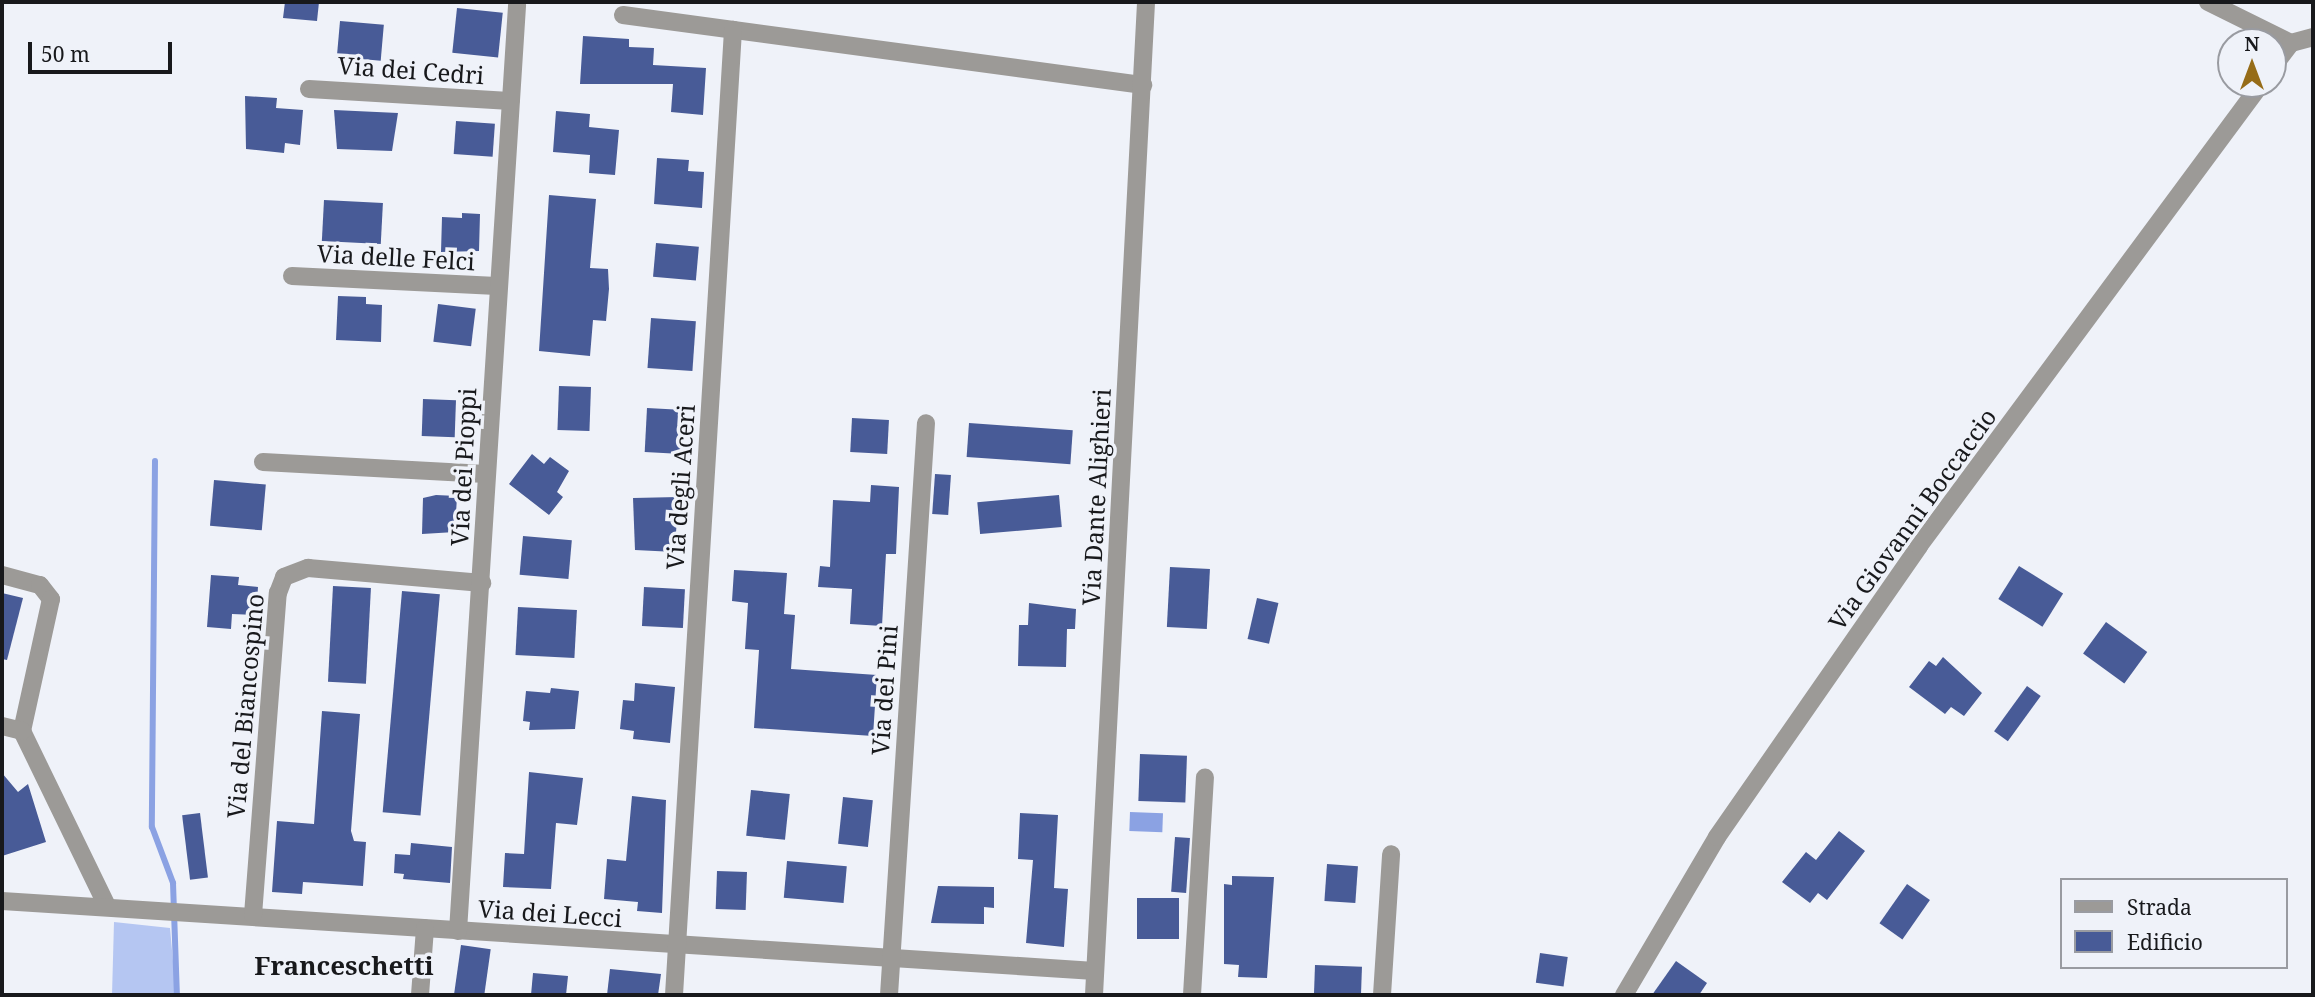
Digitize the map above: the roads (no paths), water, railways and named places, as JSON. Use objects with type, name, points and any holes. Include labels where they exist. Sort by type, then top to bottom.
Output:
[{"type":"street","name":"Via Dante Alighieri","points":[[1094,995],[1146,2]]},
{"type":"street","points":[[2208,2],[2291,43]]},
{"type":"street","name":"Via dei Pioppi","points":[[458,931],[517,5]]},
{"type":"street","points":[[623,15],[1143,85]]},
{"type":"street","name":"Via degli Aceri","points":[[674,995],[733,30]]},
{"type":"street","points":[[2287,49],[2291,43],[2313,37]]},
{"type":"street","name":"Via dei Cedri","points":[[309,89],[510,101]]},
{"type":"street","name":"Via Giovanni Boccaccio","points":[[1624,995],[1752,785],[1919,546],[2250,98]]},
{"type":"street","name":"Via delle Felci","points":[[292,276],[497,286]]},
{"type":"street","name":"Via dei Pini","points":[[889,995],[926,423]]},
{"type":"street","points":[[263,462],[486,474]]},
{"type":"street","name":"Via del Biancospino","points":[[253,915],[278,593],[284,577],[308,568],[482,583]]},
{"type":"street","points":[[2,575],[35,583],[48,594],[51,614],[22,731],[106,904]]},
{"type":"street","points":[[2,726],[22,731]]},
{"type":"street","points":[[1192,995],[1205,777]]},
{"type":"street","points":[[1382,995],[1391,854]]},
{"type":"street","name":"Via dei Lecci","points":[[2,901],[172,908],[425,929],[1095,971]]},
{"type":"street","points":[[421,995],[425,929]]},
{"type":"waterway","points":[[155,461],[152,827],[173,883],[177,995]]},
{"type":"district","name":"Franceschetti","points":[[344,966]]}]
